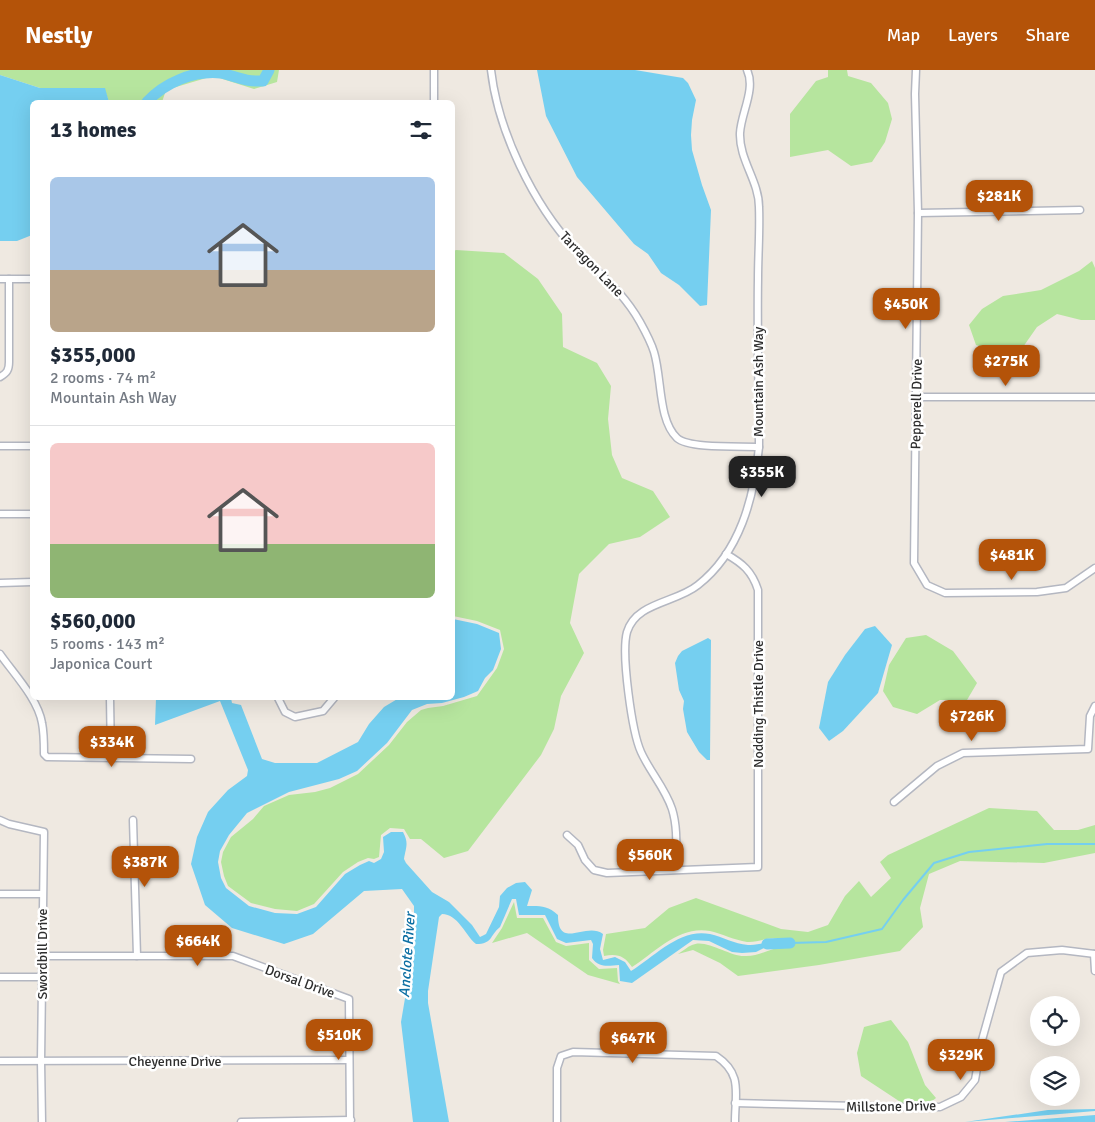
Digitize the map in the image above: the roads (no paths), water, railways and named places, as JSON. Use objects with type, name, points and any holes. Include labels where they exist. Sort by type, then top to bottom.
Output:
[{"type":"street","points":[[434,70],[434,100]]},
{"type":"street","name":"Tarragon Lane","points":[[491,70],[493,90],[507,138],[532,188],[555,226],[575,249],[625,298],[640,322],[654,352],[666,422],[678,440],[700,446],[759,447]]},
{"type":"street","name":"Mountain Ash Way","points":[[676,869],[676,833],[672,811],[666,792],[641,752],[634,732],[624,653],[628,631],[637,617],[648,608],[681,596],[698,585],[726,554],[741,527],[751,500],[757,472],[759,447],[759,206],[758,193],[743,157],[740,134],[749,91],[749,74],[747,70]]},
{"type":"street","name":"Pepperell Drive","points":[[916,70],[918,213],[914,563],[927,585],[945,593],[1036,592],[1066,588],[1095,568]]},
{"type":"street","points":[[918,213],[1080,210]]},
{"type":"street","points":[[0,279],[30,279]]},
{"type":"street","points":[[0,377],[6,374],[9,369],[9,279]]},
{"type":"street","points":[[916,398],[1095,397]]},
{"type":"street","points":[[0,446],[30,446]]},
{"type":"street","points":[[0,514],[30,514]]},
{"type":"street","name":"Nodding Thistle Drive","points":[[676,869],[758,867],[758,590],[748,569],[726,554]]},
{"type":"street","points":[[0,583],[30,582]]},
{"type":"street","points":[[0,654],[30,697]]},
{"type":"street","points":[[32,700],[40,713],[43,724],[44,754],[50,758],[191,759]]},
{"type":"street","points":[[110,700],[111,758]]},
{"type":"street","points":[[279,700],[285,712],[294,716],[323,711],[332,700]]},
{"type":"street","points":[[894,802],[937,766],[963,753],[1074,751],[1088,749],[1090,716],[1095,706]]},
{"type":"street","name":"Swordbill Drive","points":[[0,820],[44,832],[42,894],[42,1122]]},
{"type":"street","points":[[132,820],[136,956]]},
{"type":"street","points":[[567,835],[578,845],[585,860],[594,870],[607,873],[676,869]]},
{"type":"street","points":[[0,894],[42,894]]},
{"type":"street","name":"Millstone Drive","points":[[735,1103],[901,1108],[940,1106],[961,1097],[976,1080],[982,1040],[1001,972],[1027,953],[1062,950],[1095,954]]},
{"type":"street","points":[[1095,954],[1095,971]]},
{"type":"street","name":"Dorsal Drive","points":[[42,956],[233,956],[349,999],[349,1060]]},
{"type":"street","points":[[0,976],[42,977]]},
{"type":"street","points":[[557,1122],[557,1068],[561,1056],[573,1052],[716,1056],[728,1064],[736,1080],[735,1122]]},
{"type":"street","points":[[241,1122],[350,1121],[349,1060]]},
{"type":"street","name":"Cheyenne Drive","points":[[0,1061],[349,1060]]},
{"type":"water","points":[[537,70],[635,70],[683,78],[688,83],[696,100],[692,120],[692,150],[711,210],[707,305],[700,306],[679,285],[661,273],[648,254],[634,244],[577,177],[546,116]]},
{"type":"water","points":[[0,75],[40,88],[105,88],[108,100],[30,100],[30,236],[17,241],[0,241]]},
{"type":"water","points":[[455,619],[477,624],[499,633],[501,649],[493,670],[485,678],[478,691],[455,699]]},
{"type":"water","points":[[875,626],[892,645],[878,693],[843,731],[829,741],[819,728],[828,682],[845,655],[865,629]]},
{"type":"water","points":[[708,638],[711,640],[710,760],[707,760],[699,752],[687,732],[683,709],[684,701],[679,690],[675,663],[682,651]]},
{"type":"water","points":[[156,700],[231,700],[232,703],[241,705],[262,759],[275,763],[317,763],[358,742],[369,724],[384,707],[396,700],[453,700],[427,704],[412,710],[387,743],[357,771],[339,779],[289,792],[247,813],[229,835],[220,851],[218,862],[221,878],[226,888],[249,906],[275,913],[297,914],[316,907],[345,874],[369,861],[374,863],[381,859],[384,852],[383,837],[391,832],[403,832],[406,842],[404,859],[406,863],[432,892],[449,902],[472,925],[480,937],[486,934],[499,907],[500,896],[507,888],[516,883],[525,882],[532,890],[527,906],[550,909],[558,915],[559,926],[568,933],[596,931],[603,934],[600,949],[603,960],[615,957],[625,962],[631,971],[678,939],[699,933],[710,934],[748,945],[768,942],[782,944],[768,946],[756,952],[742,953],[732,952],[709,941],[693,940],[632,983],[620,981],[619,965],[604,966],[592,958],[593,944],[591,940],[566,943],[557,939],[545,915],[519,915],[516,899],[512,899],[500,927],[488,941],[481,944],[476,944],[453,917],[442,914],[439,917],[428,991],[428,1003],[449,1122],[413,1122],[401,1022],[414,945],[414,906],[402,889],[364,891],[313,934],[284,944],[232,928],[205,905],[191,864],[197,837],[208,812],[228,790],[247,776],[248,770],[220,701],[155,725]]},
{"type":"water","points":[[1095,1109],[1095,1111],[965,1122],[1048,1110]]},
{"type":"water","points":[[1095,1115],[1095,1122],[1005,1122]]},
{"type":"waterway","name":"Anclote River","points":[[149,100],[162,89],[190,76],[221,73],[246,80],[263,81],[269,70]]},
{"type":"waterway","points":[[790,943],[826,942],[882,929],[934,863],[969,852],[1047,844],[1095,844]]},
{"type":"waterway","points":[[767,944],[790,943]]}]
